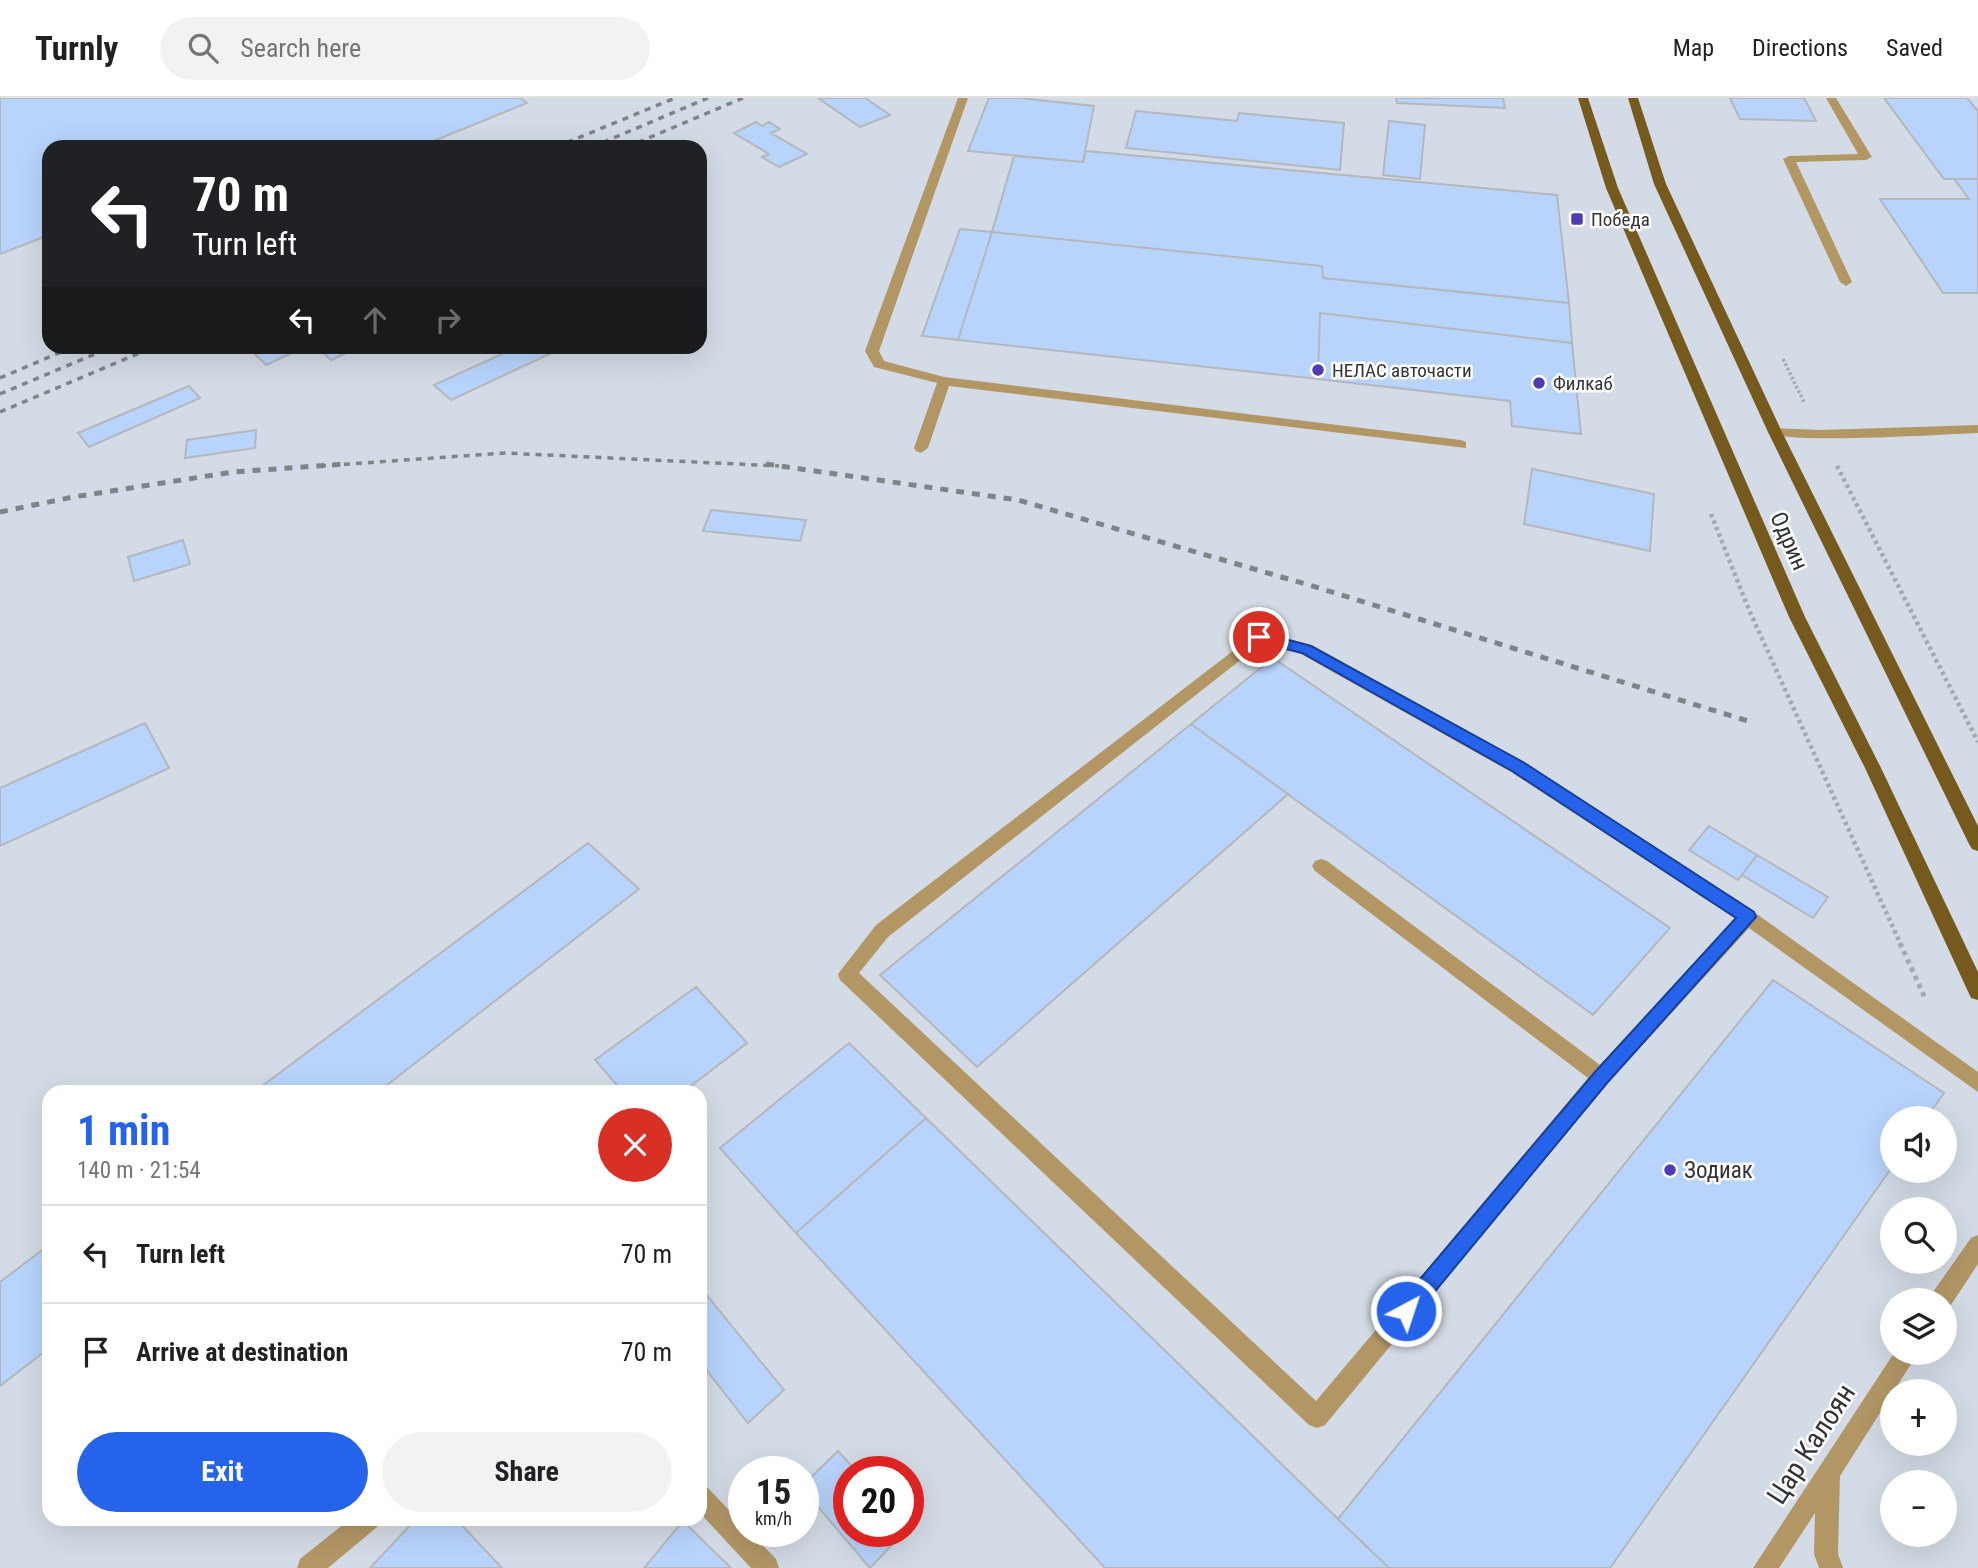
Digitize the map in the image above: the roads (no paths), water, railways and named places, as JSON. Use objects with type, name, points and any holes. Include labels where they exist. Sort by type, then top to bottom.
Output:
[{"type":"main road","name":"Одрин","points":[[1583,98],[1618,201],[1797,617],[1873,768],[1978,992]]},
{"type":"main road","name":"Одрин","points":[[1633,98],[1660,184],[1775,432],[1978,844]]},
{"type":"street","points":[[962,98],[872,351],[879,364],[944,382],[1461,445]]},
{"type":"street","points":[[1831,98],[1866,158],[1789,159],[1846,282]]},
{"type":"street","points":[[921,448],[944,382]]},
{"type":"street","points":[[1775,432],[1821,434],[1978,429]]},
{"type":"street","points":[[1748,917],[1601,1077],[1317,1416],[847,974],[882,931],[1259,637],[1306,649],[1517,767],[1748,917],[1978,1083]]},
{"type":"street","points":[[1321,866],[1601,1077]]},
{"type":"street","points":[[1949,1288],[1978,1245]]},
{"type":"street","name":"Цар Калоян","points":[[1765,1568],[1899,1365]]},
{"type":"street","points":[[1828,1475],[1826,1554],[1831,1568]]},
{"type":"street","points":[[707,1504],[767,1568]]},
{"type":"street","points":[[309,1568],[360,1526]]},
{"type":"railway","points":[[573,140],[675,98]]},
{"type":"railway","points":[[609,140],[708,98]]},
{"type":"railway","points":[[644,140],[743,98]]},
{"type":"railway","points":[[0,378],[56,354]]},
{"type":"railway","points":[[0,394],[95,354]]},
{"type":"railway","points":[[0,412],[137,354]]},
{"type":"railway","points":[[320,466],[505,453],[779,466]]},
{"type":"railway","points":[[0,512],[73,497],[233,472],[345,464]]},
{"type":"railway","points":[[766,464],[1018,500],[1319,588],[1748,721]]},
{"type":"place","name":"Победа","points":[[1577,219]]},
{"type":"place","name":"НЕЛАС авточасти","points":[[1318,370]]},
{"type":"place","name":"Филкаб","points":[[1539,383]]},
{"type":"place","name":"Зодиак","points":[[1670,1170]]}]
